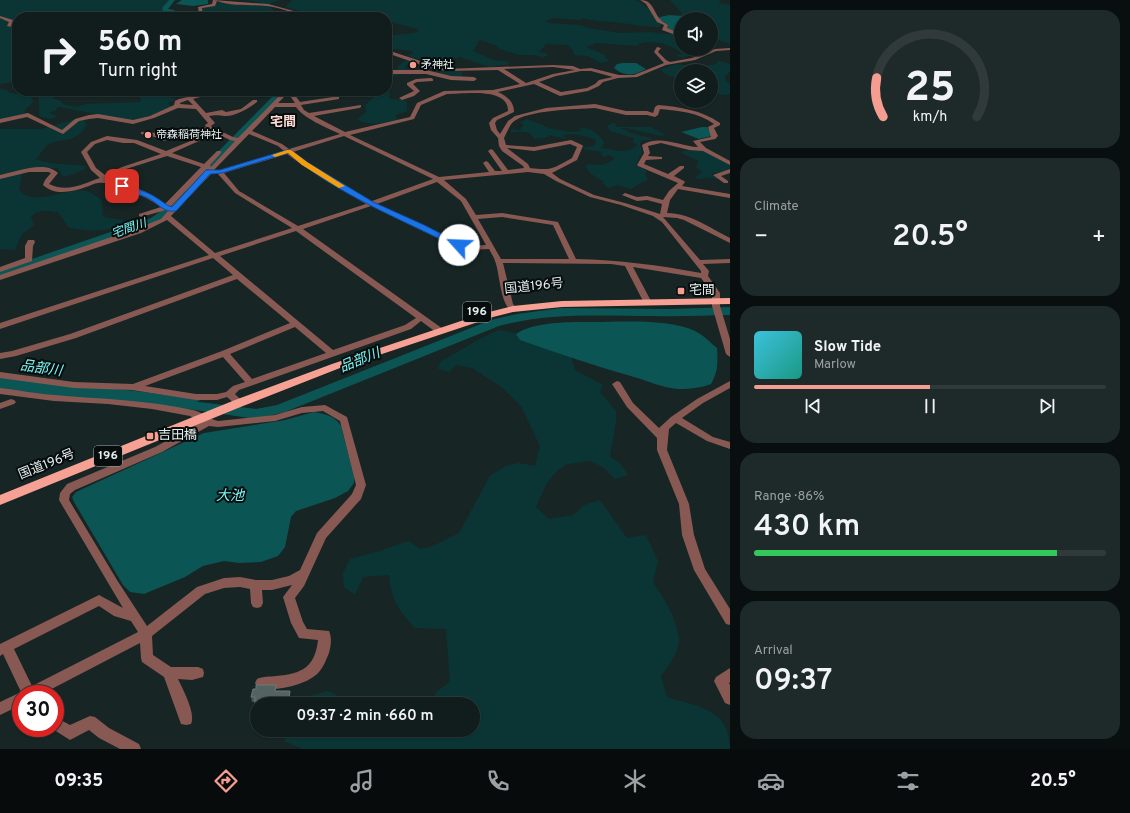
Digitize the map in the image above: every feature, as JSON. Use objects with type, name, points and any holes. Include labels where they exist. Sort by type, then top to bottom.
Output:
[{"type":"highway","name":"国道196号","points":[[717,299],[730,296]]},
{"type":"highway","name":"国道196号","points":[[0,500],[209,417],[234,400],[336,366],[437,328],[511,306],[647,300],[717,299],[730,301]]},
{"type":"street","points":[[201,12],[200,7],[214,5],[216,0],[226,3],[268,5],[295,12]]},
{"type":"street","points":[[642,0],[648,3],[659,21],[666,25],[664,29],[674,33]]},
{"type":"street","points":[[0,16],[11,21],[9,25],[12,26]]},
{"type":"street","points":[[659,48],[656,52],[664,61],[670,63]]},
{"type":"street","points":[[718,50],[730,49]]},
{"type":"street","points":[[392,53],[436,68],[454,70],[537,66],[563,66],[581,70]]},
{"type":"street","points":[[501,138],[510,122],[517,117],[546,110],[597,85],[601,81],[620,77],[640,76],[654,68],[700,56]]},
{"type":"street","points":[[537,66],[554,75]]},
{"type":"street","points":[[499,68],[524,84]]},
{"type":"street","points":[[220,172],[346,134],[412,118],[419,104],[451,92],[493,92],[535,82],[554,75],[591,69],[620,77]]},
{"type":"street","points":[[470,70],[474,79],[480,84],[484,92]]},
{"type":"street","points":[[392,72],[426,72],[452,78],[474,79]]},
{"type":"street","points":[[413,96],[417,91],[409,84],[416,80],[431,80]]},
{"type":"street","points":[[535,82],[564,102],[655,115],[658,107],[691,110],[718,124],[710,129],[715,136],[713,138],[696,141],[704,149],[730,163]]},
{"type":"street","points":[[415,89],[424,86]]},
{"type":"street","points":[[433,92],[438,96]]},
{"type":"street","points":[[493,92],[503,97],[512,108],[512,112],[492,123],[494,130],[501,138],[504,150],[526,165],[528,170]]},
{"type":"street","points":[[177,106],[176,102],[199,96]]},
{"type":"street","points":[[0,270],[138,231],[155,224],[167,216],[169,208],[275,96]]},
{"type":"street","points":[[247,108],[261,110],[273,105],[285,96]]},
{"type":"street","points":[[295,96],[297,104],[302,112],[438,179],[457,193],[464,200],[499,261],[511,306]]},
{"type":"street","points":[[273,105],[297,104],[337,98],[335,96]]},
{"type":"street","points":[[402,98],[413,96],[425,101]]},
{"type":"street","points":[[190,98],[212,123],[208,125],[209,128]]},
{"type":"street","points":[[206,115],[222,112],[225,114],[243,110],[255,101]]},
{"type":"street","points":[[127,122],[152,117],[177,106],[198,107]]},
{"type":"street","points":[[308,115],[359,106]]},
{"type":"street","points":[[235,139],[248,131],[261,110]]},
{"type":"street","points":[[0,121],[10,120],[22,115],[31,116],[62,132],[77,120],[98,116],[127,122],[137,127],[143,133],[157,135],[163,139],[179,134],[194,134],[209,128],[235,139]]},
{"type":"street","points":[[0,177],[30,170],[39,169],[52,171],[55,173],[47,181],[46,186],[57,190],[72,190],[98,181],[124,168],[165,154],[197,140],[193,136],[194,134],[188,130]]},
{"type":"street","points":[[248,131],[268,139],[289,151],[304,164],[371,204],[422,226],[459,245],[470,248],[490,247]]},
{"type":"street","points":[[143,133],[136,138],[144,143],[143,145]]},
{"type":"street","points":[[105,178],[93,170],[84,152],[93,143],[107,138],[123,141],[135,141],[165,154],[220,172],[237,192],[297,228],[437,328]]},
{"type":"street","points":[[0,326],[371,204],[438,179],[528,170],[546,172],[553,171],[575,159],[580,146],[571,142],[534,149],[502,146]]},
{"type":"street","points":[[660,215],[669,195],[682,182],[640,165],[647,153],[645,145],[655,142],[668,142],[689,148],[704,149]]},
{"type":"street","points":[[491,151],[506,172]]},
{"type":"street","points":[[645,158],[660,158]]},
{"type":"street","points":[[486,163],[494,174]]},
{"type":"street","points":[[670,176],[680,168],[687,172]]},
{"type":"street","points":[[726,182],[716,175],[730,171]]},
{"type":"street","points":[[546,172],[558,180],[592,196],[660,215],[685,218],[699,223],[730,241]]},
{"type":"street","points":[[98,181],[109,182],[138,191],[152,197],[169,208]]},
{"type":"street","points":[[677,187],[730,196]]},
{"type":"street","points":[[625,195],[636,199],[647,198],[665,203]]},
{"type":"street","points":[[141,215],[169,208]]},
{"type":"street","points":[[474,217],[502,215],[556,223],[573,261]]},
{"type":"street","points":[[660,215],[705,272],[704,276],[716,292],[716,306],[729,349]]},
{"type":"street","points":[[167,216],[331,353]]},
{"type":"street","points":[[31,242],[29,246],[32,262]]},
{"type":"street","points":[[499,261],[611,262],[704,276]]},
{"type":"street","points":[[697,262],[730,261]]},
{"type":"street","points":[[0,278],[32,262]]},
{"type":"street","points":[[628,264],[647,300]]},
{"type":"street","points":[[0,356],[13,354],[73,336],[237,276]]},
{"type":"street","points":[[0,375],[74,385],[132,387],[196,397],[217,397],[234,400],[236,388],[331,353],[408,327],[422,318]]},
{"type":"street","points":[[132,387],[225,353],[296,324]]},
{"type":"street","points":[[225,353],[250,382]]},
{"type":"street","points":[[617,384],[630,405],[662,437]]},
{"type":"street","points":[[730,384],[700,401],[674,419],[664,428],[662,450],[684,504],[688,535],[700,570],[730,620]]},
{"type":"street","points":[[0,391],[54,398],[145,405],[209,417],[218,424],[275,418],[302,410],[326,408],[344,419],[361,485],[357,496],[321,536],[300,583],[289,597],[297,623],[303,634],[325,635],[324,649],[314,669],[306,676],[286,682],[262,683]]},
{"type":"street","points":[[0,406],[11,402]]},
{"type":"street","points":[[198,673],[168,673],[146,658],[146,634],[113,583],[64,500],[65,493],[70,487],[169,444],[195,431],[209,417]]},
{"type":"street","points":[[674,419],[684,423],[710,439],[730,446]]},
{"type":"street","points":[[48,685],[146,634],[201,590],[224,583],[240,582],[256,586],[272,585],[292,580],[304,572],[308,566]]},
{"type":"street","points":[[256,586],[257,603]]},
{"type":"street","points":[[23,685],[3,649],[98,600],[118,612],[135,617]]},
{"type":"street","points":[[168,673],[183,708],[186,719]]},
{"type":"street","points":[[730,674],[721,681],[730,699]]},
{"type":"street","points":[[0,709],[12,703]]},
{"type":"street","points":[[64,730],[70,734],[90,722],[104,733],[134,749]]},
{"type":"shaded area","points":[[0,0],[169,0],[162,9],[172,12],[12,12],[12,82],[0,84]]},
{"type":"shaded area","points":[[245,0],[281,0],[271,3],[269,7],[274,10],[273,12],[203,11],[203,8],[211,6],[216,2],[260,5],[263,3]]},
{"type":"shaded area","points":[[292,0],[635,0],[644,5],[662,25],[659,27],[647,26],[583,18],[581,20],[553,18],[545,21],[549,23],[580,25],[588,28],[620,33],[652,32],[672,34],[674,35],[674,48],[661,43],[650,42],[638,44],[639,46],[596,43],[586,47],[605,55],[605,57],[610,61],[601,63],[588,56],[574,55],[573,50],[567,45],[546,44],[539,52],[549,55],[542,57],[533,55],[519,55],[500,49],[497,46],[481,40],[477,42],[478,44],[473,51],[496,61],[507,61],[510,64],[489,67],[460,57],[449,59],[451,62],[446,65],[406,56],[412,54],[413,51],[392,49],[392,35],[414,33],[418,32],[418,29],[392,22],[392,12],[302,12],[286,7]]},
{"type":"shaded area","points":[[670,0],[718,0],[722,1],[718,3],[730,5],[730,44],[718,40],[718,12],[681,12]]},
{"type":"shaded area","points":[[677,56],[690,56],[682,58]]},
{"type":"shaded area","points":[[409,60],[416,63],[408,64],[405,66],[407,69],[434,72],[462,71],[462,78],[424,73],[405,74],[392,77],[392,72],[398,70],[398,66]]},
{"type":"shaded area","points":[[720,61],[730,64],[730,72],[725,76],[725,80],[730,84],[730,94],[724,95],[718,94],[718,64],[716,62]]},
{"type":"shaded area","points":[[674,65],[674,77],[667,75],[660,69]]},
{"type":"shaded area","points":[[0,89],[8,90],[9,93],[12,93],[12,96],[29,96],[32,98],[33,102],[25,110],[26,114],[0,120]]},
{"type":"shaded area","points":[[38,96],[54,96],[53,98],[61,101],[63,104],[76,107],[86,104],[141,102],[140,96],[167,96],[177,100],[167,103],[172,107],[153,115],[132,121],[59,107],[56,108],[57,110],[49,113],[58,116],[50,119],[39,116]]},
{"type":"shaded area","points":[[375,96],[389,96],[391,99],[405,100],[407,103],[407,111],[396,115],[395,117],[399,119],[383,123],[367,123],[357,120],[366,112],[365,105]]},
{"type":"shaded area","points":[[82,117],[87,125],[81,133],[71,139],[53,142],[47,145],[36,159],[53,163],[85,166],[86,168],[74,174],[62,177],[61,172],[57,168],[34,168],[23,170],[19,190],[26,195],[34,197],[86,191],[102,200],[103,217],[124,220],[119,225],[106,230],[84,230],[69,228],[58,212],[40,211],[31,217],[34,225],[22,234],[15,250],[0,249],[0,129],[42,129]]},
{"type":"shaded area","points":[[527,119],[552,129],[573,132],[581,131],[579,128],[590,130],[596,133],[604,142],[601,148],[620,151],[629,150],[637,145],[633,141],[634,138],[610,131],[607,126],[612,123],[616,123],[615,125],[617,127],[650,127],[666,135],[661,136],[621,128],[652,140],[641,140],[640,144],[642,152],[636,165],[647,171],[645,174],[648,179],[631,189],[618,185],[609,188],[603,184],[604,182],[591,174],[585,166],[588,164],[606,164],[615,158],[608,155],[605,157],[601,156],[602,152],[583,149],[585,147],[594,146],[596,140],[573,134],[561,136],[567,138],[565,139],[550,135],[545,138],[535,139],[528,132],[511,132],[511,129],[520,130],[524,124],[519,123]]},
{"type":"shaded area","points":[[689,150],[703,150],[730,165],[730,170],[710,174],[721,179],[695,178],[702,172],[696,168],[698,161],[680,152]]},
{"type":"shaded area","points":[[499,330],[512,332],[570,353],[575,370],[603,385],[600,392],[616,411],[616,421],[610,457],[620,463],[628,475],[615,479],[604,468],[591,461],[567,464],[557,471],[546,484],[536,507],[549,519],[573,515],[584,505],[600,500],[627,538],[646,535],[658,561],[653,582],[672,616],[679,638],[676,653],[661,676],[667,697],[701,707],[719,718],[725,725],[729,736],[730,749],[302,749],[284,741],[286,737],[480,737],[480,697],[434,697],[436,692],[450,682],[446,629],[415,628],[396,604],[389,575],[363,577],[355,595],[344,587],[343,573],[350,559],[380,551],[408,541],[421,549],[433,546],[459,533],[490,476],[506,466],[518,463],[535,466],[540,446],[521,406],[500,386],[472,368],[456,365],[449,372],[438,369],[441,361],[484,336]]},
{"type":"shaded area","points":[[328,691],[341,697],[306,697]]},
{"type":"water","points":[[182,0],[208,0],[208,4],[193,6],[176,4]]},
{"type":"water","points":[[674,15],[674,32],[667,29],[668,25],[659,19],[660,17]]},
{"type":"water","points":[[636,63],[646,69],[634,74],[626,74],[614,68],[617,64]]},
{"type":"water","points":[[707,127],[712,136],[699,139],[681,132]]},
{"type":"water","points":[[628,321],[671,324],[695,331],[704,337],[717,348],[717,367],[711,384],[678,389],[667,387],[591,364],[520,340],[516,334],[531,327],[541,325]]},
{"type":"water","points":[[0,376],[144,392],[200,400],[185,409],[0,390]]},
{"type":"water","name":"大池","points":[[314,412],[330,416],[341,426],[354,476],[354,483],[348,491],[335,498],[296,511],[291,517],[285,547],[278,556],[261,562],[239,563],[224,561],[203,566],[185,577],[144,594],[130,592],[123,585],[74,502],[72,497],[76,492],[204,433],[285,420]]},
{"type":"building","points":[[256,685],[276,685],[275,691],[290,691],[289,697],[251,697],[253,689],[256,689]]},
{"type":"waterway","name":"宅間川","points":[[172,0],[165,10],[173,12]]},
{"type":"waterway","name":"宅間川","points":[[204,171],[277,96]]},
{"type":"waterway","name":"宅間川","points":[[0,274],[155,220],[165,213],[190,185]]},
{"type":"waterway","name":"品部川","points":[[175,403],[256,414],[280,409],[495,323],[517,317],[583,311],[672,313],[730,311]]},
{"type":"slow traffic","points":[[275,155],[289,151],[304,164],[341,186]]},
{"type":"place","name":"矛神社","points":[[413,65]]},
{"type":"place","name":"帝森稲荷神社","points":[[148,135]]},
{"type":"place","name":"宅間","points":[[681,291]]},
{"type":"place","name":"吉田橋","points":[[150,436]]},
{"type":"district","name":"宅間","points":[[283,123]]},
{"type":"route","points":[[122,186],[152,197],[165,208],[173,209],[208,172],[220,172],[289,151],[304,164],[371,204],[422,226],[459,245]]}]
